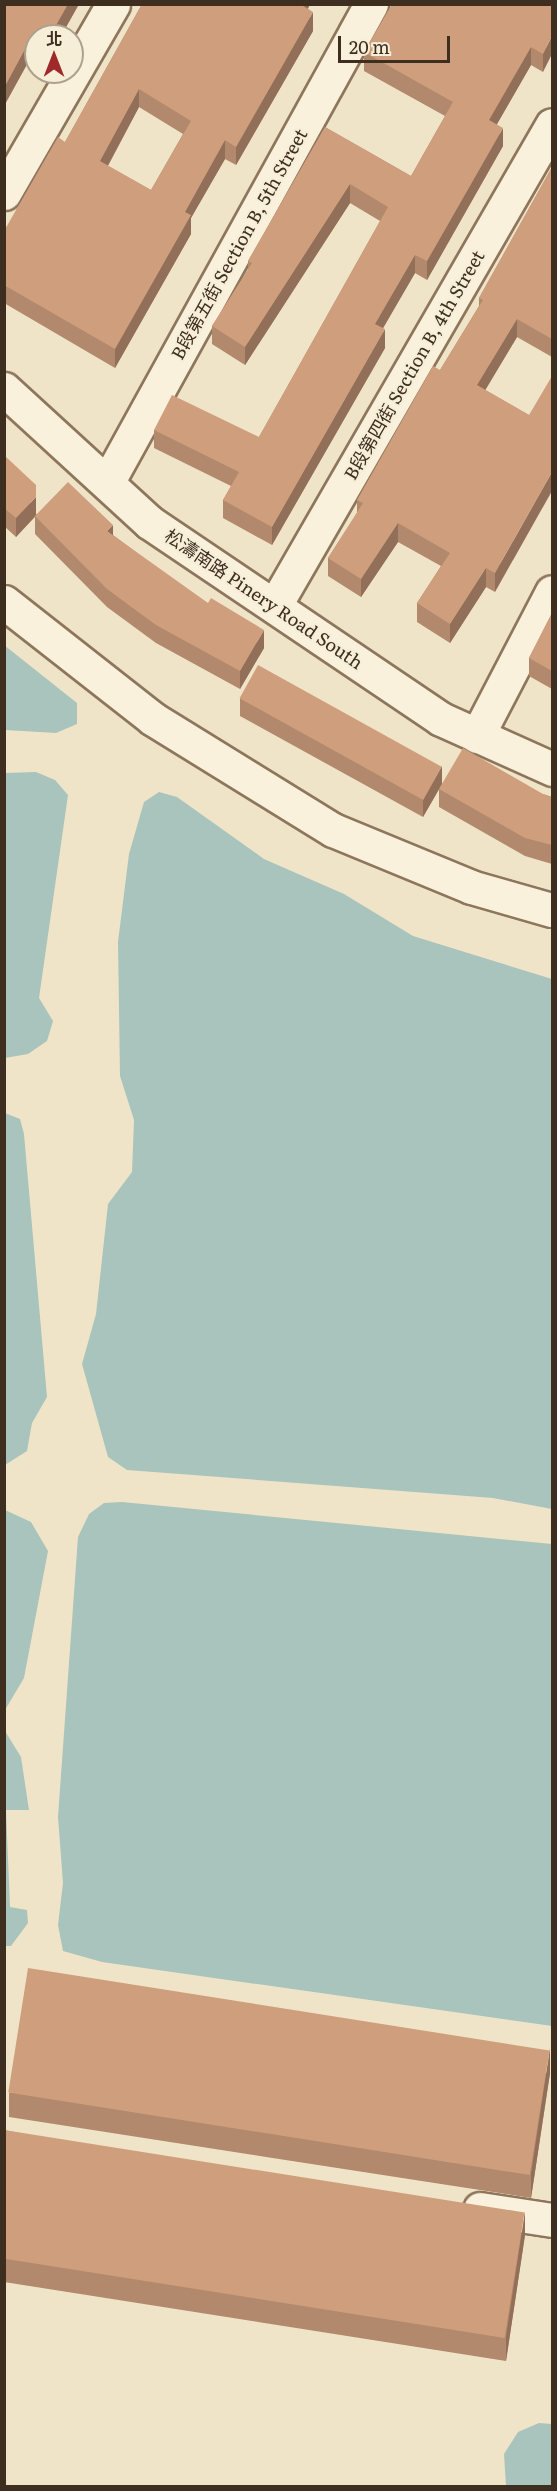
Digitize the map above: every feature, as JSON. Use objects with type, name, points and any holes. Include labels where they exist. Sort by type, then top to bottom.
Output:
[{"type":"street","points":[[4,193],[113,4]]},
{"type":"street","name":"B段第五街 Section B, 5th Street","points":[[106,483],[371,4]]},
{"type":"street","name":"B段第四街 Section B, 4th Street","points":[[275,605],[552,125]]},
{"type":"street","name":"松濤南路 Pinery Road South","points":[[4,389],[149,522],[441,719],[552,769]]},
{"type":"street","points":[[477,736],[552,592]]},
{"type":"street","points":[[4,602],[153,719],[333,830],[471,887],[552,910]]},
{"type":"street","points":[[448,2204],[552,2220]]},
{"type":"water","points":[[4,645],[77,703],[77,724],[56,733],[5,730]]},
{"type":"water","points":[[36,772],[55,780],[68,795],[39,998],[53,1021],[47,1041],[28,1054],[5,1058],[5,773]]},
{"type":"water","points":[[159,792],[177,797],[264,859],[344,894],[413,936],[552,979],[552,1509],[493,1498],[127,1470],[108,1457],[82,1364],[96,1314],[108,1204],[132,1172],[134,1120],[120,1076],[118,942],[129,854],[144,802]]},
{"type":"water","points":[[5,1113],[20,1119],[24,1134],[47,1397],[32,1423],[27,1451],[5,1465]]},
{"type":"water","points":[[122,1502],[552,1544],[552,2026],[102,1962],[63,1951],[58,1925],[63,1883],[58,1817],[78,1537],[89,1514],[104,1503]]},
{"type":"water","points":[[5,1510],[31,1522],[48,1551],[24,1678],[5,1710]]},
{"type":"water","points":[[5,1731],[21,1757],[29,1810],[6,1810],[10,1907],[27,1910],[28,1923],[11,1946],[4,1946]]},
{"type":"water","points":[[539,2423],[552,2424],[552,2486],[506,2486],[504,2454],[518,2432]]},
{"type":"building","points":[[4,4],[68,4],[57,24],[24,24],[24,51],[4,88]]},
{"type":"building","points":[[142,4],[300,4],[313,12],[236,147],[225,140],[185,212],[191,215],[115,349],[4,285],[4,231],[58,137],[65,142]],"holes":[[[139,89],[191,121],[151,190],[100,161]]]},
{"type":"building","points":[[392,4],[552,4],[552,36],[543,54],[531,47],[489,120],[503,128],[427,261],[415,255],[375,324],[385,329],[272,527],[223,500],[239,472],[154,430],[172,395],[259,437],[388,207],[350,184],[245,347],[212,326],[252,263],[248,261],[325,127],[411,176],[453,102],[364,52]]},
{"type":"building","points":[[552,167],[552,339],[517,319],[477,385],[529,415],[552,376],[552,472],[495,573],[486,568],[450,624],[417,603],[450,553],[398,523],[361,579],[328,558],[363,503],[357,500],[433,366],[440,370],[483,300],[479,298]]},
{"type":"building","points":[[4,455],[36,485],[36,497],[16,518],[4,508]]},
{"type":"building","points":[[68,482],[113,525],[107,531],[208,603],[211,598],[264,630],[240,671],[156,625],[107,589],[35,516]]},
{"type":"building","points":[[552,613],[552,671],[529,658]]},
{"type":"building","points":[[258,665],[442,767],[423,800],[240,698]]},
{"type":"building","points":[[463,748],[552,797],[552,845],[525,838],[439,789]]},
{"type":"building","points":[[28,1968],[549,2051],[530,2175],[8,2092]]},
{"type":"building","points":[[4,2130],[525,2212],[505,2338],[4,2259]]}]
